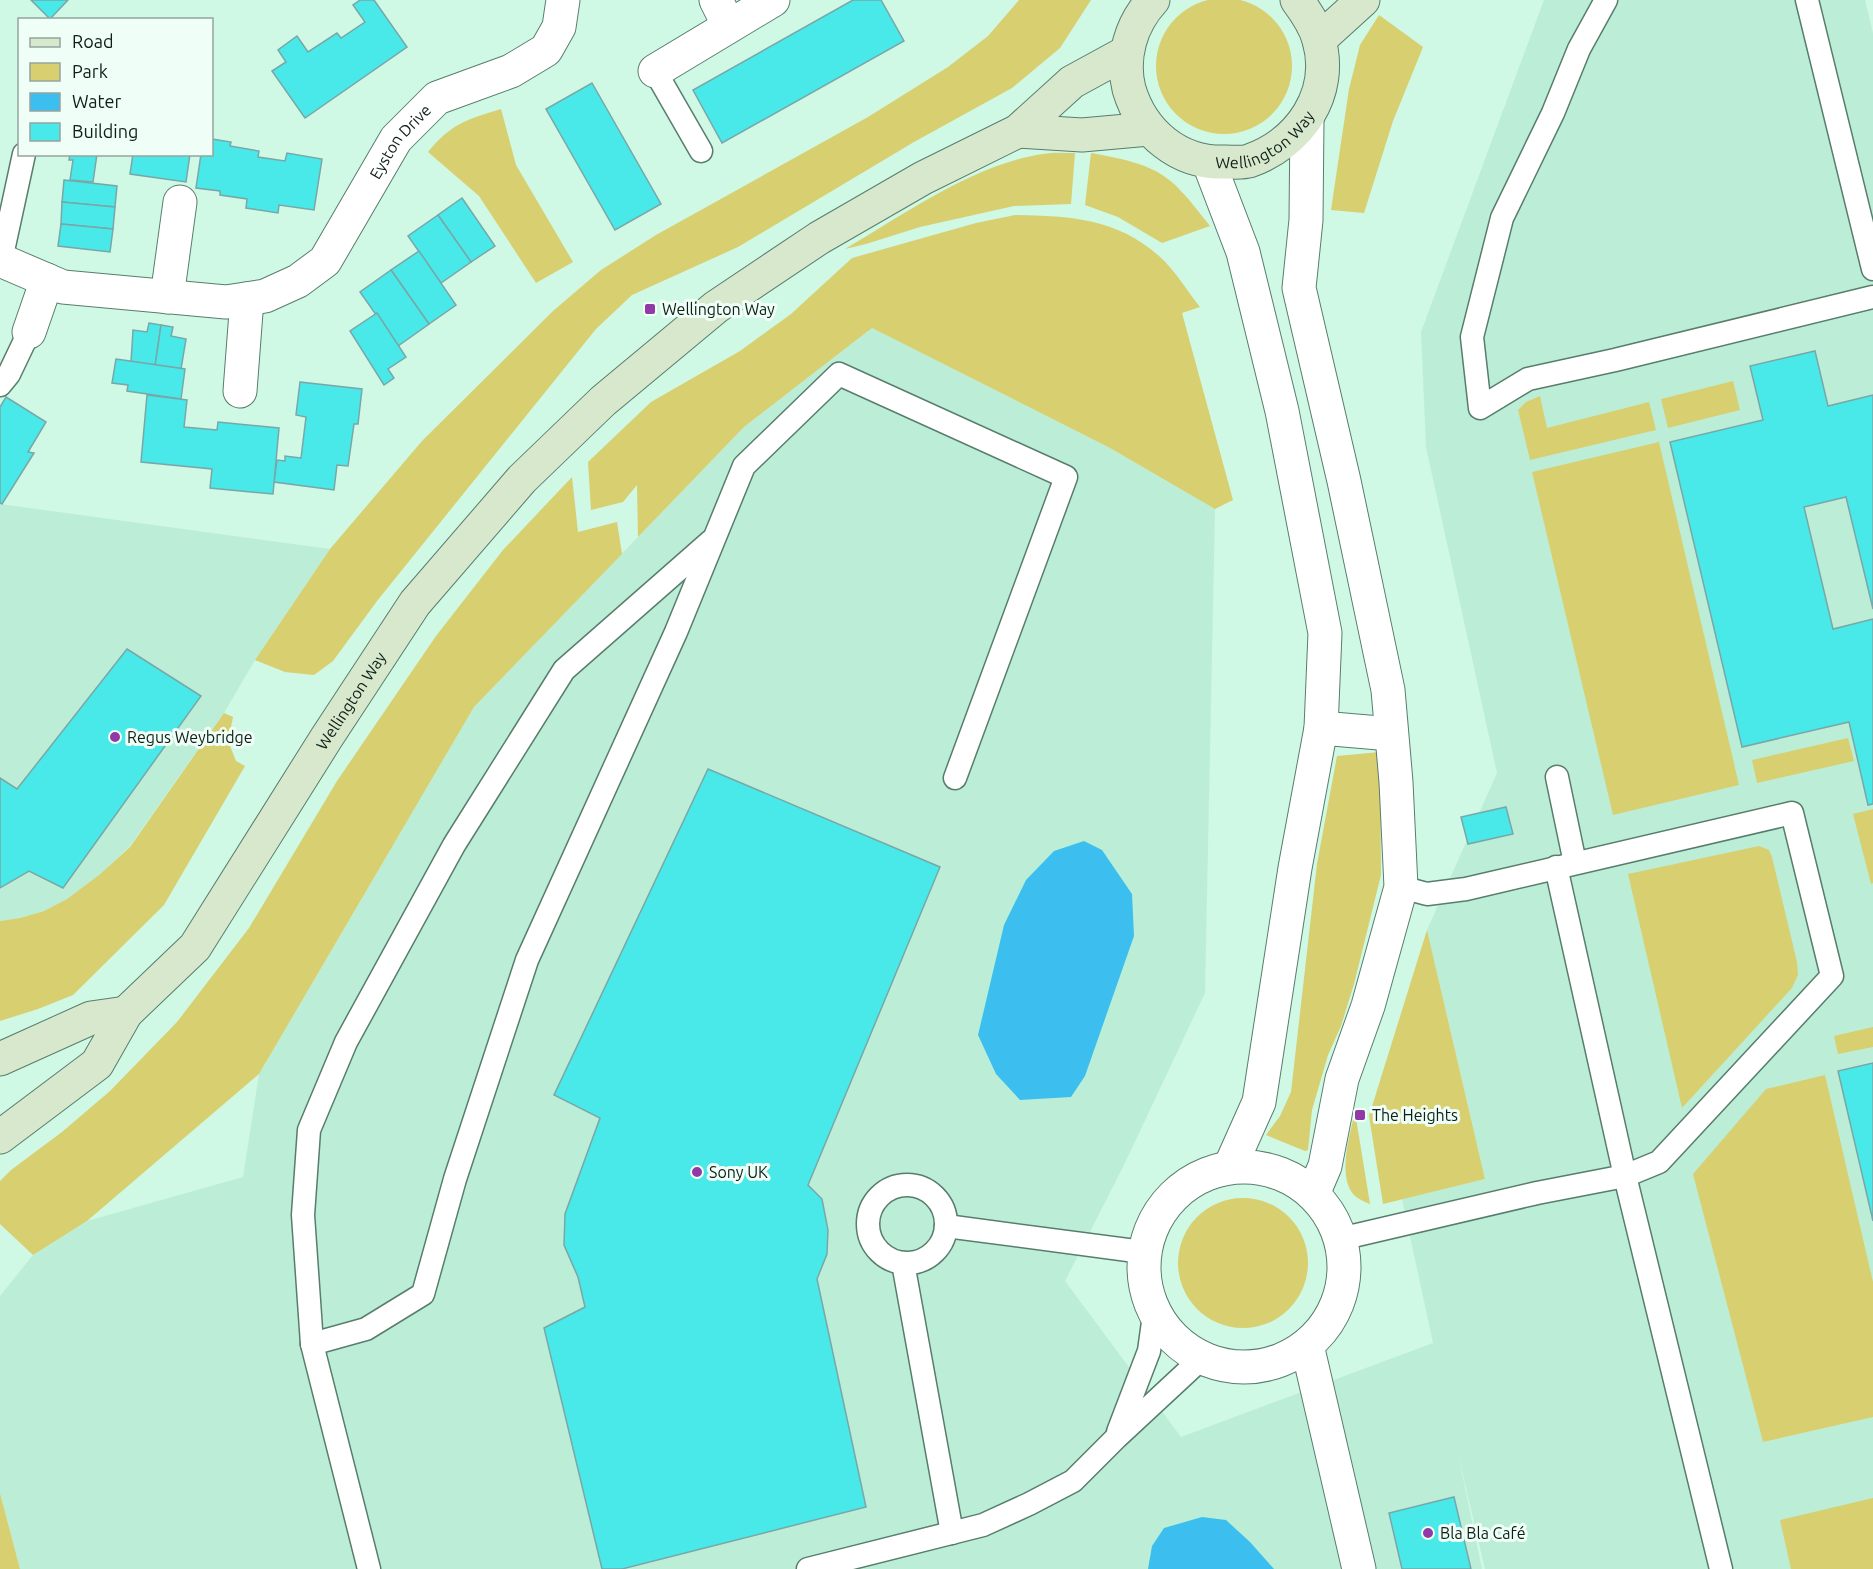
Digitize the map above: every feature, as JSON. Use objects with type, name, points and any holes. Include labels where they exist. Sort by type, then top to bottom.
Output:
[{"type":"street","name":"Eyston Drive","points":[[0,260],[63,287],[226,302],[265,296],[298,281],[325,261],[396,139],[437,98],[511,71],[546,51],[559,27],[563,0]]},
{"type":"street","points":[[656,70],[722,13],[773,0]]},
{"type":"street","name":"Wellington Way","points":[[1153,0],[1145,8],[1133,29],[1127,52],[1127,80],[1134,106],[1149,129],[1176,152],[1209,163],[1247,162],[1281,146],[1307,118],[1319,94],[1323,66],[1319,40],[1309,16],[1297,0]]},
{"type":"street","points":[[1319,40],[1364,0]]},
{"type":"street","name":"Wellington Way","points":[[0,1137],[97,1064],[126,1013],[195,947],[327,737],[415,603],[522,479],[603,401],[716,307],[819,238],[923,178],[1018,131],[1072,82],[1127,52]]},
{"type":"street","points":[[1307,118],[1306,220],[1299,288],[1344,482],[1388,690],[1396,782],[1401,887],[1368,1006],[1342,1079],[1324,1166],[1313,1194]]},
{"type":"street","name":"Wellington Way","points":[[1018,131],[1082,135],[1149,129]]},
{"type":"street","points":[[1209,163],[1243,252],[1284,423],[1325,633],[1321,728],[1295,868],[1259,1102],[1230,1167]]},
{"type":"street","points":[[167,297],[180,202]]},
{"type":"street","points":[[29,332],[48,280]]},
{"type":"street","points":[[240,391],[247,299]]},
{"type":"street","points":[[1321,728],[1391,734]]},
{"type":"street","points":[[0,1059],[91,1018],[126,1013]]},
{"type":"street","points":[[1230,1167],[1260,1168],[1288,1176],[1313,1194],[1330,1214],[1340,1239],[1345,1262],[1343,1286],[1336,1308],[1323,1328],[1307,1345],[1283,1360],[1256,1368],[1228,1367],[1201,1359],[1174,1340],[1154,1315],[1144,1284],[1143,1252],[1154,1221],[1173,1195],[1199,1176],[1230,1167]]},
{"type":"street","points":[[1307,1345],[1359,1569]]},
{"type":"lane","points":[[1605,0],[1579,49],[1553,112],[1502,218],[1472,337],[1480,408],[1528,379],[1873,297]]},
{"type":"lane","points":[[1807,0],[1873,269]]},
{"type":"lane","points":[[656,70],[701,151]]},
{"type":"lane","points":[[0,260],[24,156]]},
{"type":"lane","points":[[0,385],[9,374],[29,332]]},
{"type":"lane","points":[[312,1344],[366,1329],[423,1294],[455,1179],[527,960],[676,632],[744,466],[839,374],[1066,477],[955,778]]},
{"type":"lane","points":[[369,1569],[312,1344],[303,1215],[309,1130],[346,1042],[454,844],[564,670],[715,537]]},
{"type":"lane","points":[[1557,777],[1566,865],[1625,1176],[1721,1569]]},
{"type":"lane","points":[[1340,1239],[1537,1193],[1625,1176],[1659,1162],[1832,976],[1792,813],[1466,889],[1427,894],[1401,887]]},
{"type":"lane","points":[[906,1185],[918,1187],[930,1193],[939,1202],[945,1214],[946,1226],[943,1239],[937,1249],[916,1262],[903,1263],[880,1252],[872,1242],[868,1230],[869,1216],[874,1204],[893,1188],[906,1185]]},
{"type":"lane","points":[[946,1226],[1143,1252]]},
{"type":"lane","points":[[903,1263],[952,1533]]},
{"type":"lane","points":[[1117,1437],[1149,1351],[1154,1315]]},
{"type":"lane","points":[[808,1569],[983,1525],[1073,1481],[1201,1359]]},
{"type":"shaded area","points":[[1544,0],[1865,0],[1873,33],[1873,1569],[1485,1569],[1458,1454],[1482,1569],[20,1569],[0,1493],[0,1296],[33,1255],[87,1221],[243,1177],[259,1074],[474,707],[744,427],[872,328],[1110,448],[1215,509],[1205,993],[1124,1165],[1065,1281],[1181,1437],[1433,1343],[1402,1199],[1485,1179],[1427,930],[1497,773],[1426,447],[1421,332]]},
{"type":"shaded area","points":[[0,504],[330,549],[255,660],[224,713],[129,847],[99,875],[67,899],[44,911],[0,921]]},
{"type":"green space","points":[[1211,-1],[1237,-1],[1262,9],[1281,28],[1291,53],[1291,79],[1281,104],[1262,123],[1237,133],[1211,133],[1186,123],[1167,104],[1157,79],[1157,53],[1167,28],[1186,9]]},
{"type":"green space","points":[[1019,0],[1091,0],[1060,48],[1012,88],[914,142],[738,247],[632,295],[596,329],[377,601],[333,661],[314,675],[285,672],[255,660],[330,549],[422,441],[553,311],[601,270],[656,235],[868,117],[948,67],[988,36]]},
{"type":"green space","points":[[1379,15],[1423,47],[1393,121],[1364,213],[1331,210],[1349,89],[1360,45]]},
{"type":"green space","points":[[501,109],[516,165],[573,262],[536,283],[479,196],[428,152],[460,124]]},
{"type":"green space","points":[[1075,153],[1071,204],[1014,206],[920,227],[845,249],[941,192],[991,168],[1043,154]]},
{"type":"green space","points":[[1091,153],[1139,164],[1161,174],[1184,194],[1210,226],[1162,243],[1118,217],[1085,205]]},
{"type":"green space","points":[[1015,215],[1073,218],[1109,227],[1143,243],[1176,274],[1200,307],[1182,313],[1233,500],[1215,509],[1110,448],[872,328],[744,427],[638,537],[637,485],[623,502],[591,510],[588,462],[651,402],[740,351],[791,314],[852,258],[976,223]]},
{"type":"green space","points":[[1733,381],[1740,410],[1668,428],[1661,399]]},
{"type":"green space","points":[[1540,396],[1547,428],[1649,402],[1656,430],[1530,460],[1518,410],[1526,402]]},
{"type":"green space","points":[[1659,442],[1739,785],[1613,815],[1532,472]]},
{"type":"green space","points":[[572,477],[578,532],[617,522],[622,554],[474,707],[259,1074],[87,1221],[33,1255],[0,1224],[0,1181],[110,1091],[177,1022],[249,928],[337,781],[436,636],[503,550]]},
{"type":"green space","points":[[224,713],[233,717],[228,741],[236,761],[245,766],[164,905],[73,995],[0,1021],[0,921],[44,911],[67,899],[99,875],[130,847]]},
{"type":"green space","points":[[1848,738],[1854,761],[1757,783],[1752,760]]},
{"type":"green space","points":[[1380,752],[1381,875],[1354,984],[1341,1026],[1328,1055],[1312,1110],[1308,1150],[1305,1151],[1266,1135],[1280,1116],[1291,1092],[1317,864],[1337,756]]},
{"type":"green space","points":[[1873,809],[1873,883],[1871,884],[1853,814]]},
{"type":"green space","points":[[1759,846],[1769,850],[1772,857],[1797,962],[1798,975],[1792,988],[1682,1108],[1628,874]]},
{"type":"green space","points":[[1427,930],[1485,1179],[1383,1204],[1369,1116]]},
{"type":"green space","points":[[1873,1027],[1873,1047],[1838,1054],[1834,1036]]},
{"type":"green space","points":[[1825,1075],[1873,1282],[1873,1417],[1763,1442],[1693,1174],[1766,1089]]},
{"type":"green space","points":[[1355,1112],[1370,1204],[1354,1195],[1346,1177],[1346,1155]]},
{"type":"green space","points":[[1243,1198],[1268,1203],[1289,1217],[1303,1238],[1308,1263],[1303,1288],[1289,1309],[1268,1323],[1243,1328],[1218,1323],[1197,1309],[1183,1288],[1178,1263],[1183,1238],[1197,1217],[1218,1203]]},
{"type":"green space","points":[[0,1493],[20,1569],[0,1569]]},
{"type":"green space","points":[[1873,1498],[1873,1569],[1791,1569],[1780,1520]]},
{"type":"water","points":[[1084,841],[1102,850],[1132,894],[1134,936],[1085,1076],[1071,1097],[1020,1100],[996,1074],[978,1035],[1004,925],[1026,880],[1054,851]]},
{"type":"water","points":[[1202,1517],[1226,1520],[1274,1569],[1148,1569],[1152,1546],[1164,1528]]},
{"type":"building","points":[[31,0],[68,0],[51,18]]},
{"type":"building","points":[[360,0],[374,0],[407,47],[305,118],[272,71],[286,62],[278,50],[297,36],[308,52],[337,33],[341,38],[365,22],[353,5]]},
{"type":"building","points":[[853,0],[881,0],[904,41],[722,143],[693,90]]},
{"type":"building","points":[[592,83],[661,204],[615,230],[546,109]]},
{"type":"building","points":[[213,139],[231,142],[230,146],[259,151],[258,157],[285,161],[287,153],[322,159],[314,210],[279,205],[278,213],[246,208],[247,199],[220,195],[220,191],[196,188],[201,156],[213,156]]},
{"type":"building","points":[[70,156],[97,156],[93,182],[70,180],[73,160],[69,160]]},
{"type":"building","points":[[133,156],[190,156],[186,182],[130,174]]},
{"type":"building","points":[[64,180],[117,186],[115,207],[62,202]]},
{"type":"building","points":[[462,198],[495,246],[471,262],[438,215]]},
{"type":"building","points":[[62,202],[115,207],[113,229],[61,224]]},
{"type":"building","points":[[438,215],[471,262],[441,283],[408,236]]},
{"type":"building","points":[[61,224],[113,229],[110,252],[58,246]]},
{"type":"building","points":[[419,251],[456,305],[429,324],[391,270]]},
{"type":"building","points":[[391,270],[429,324],[398,346],[360,292]]},
{"type":"building","points":[[377,313],[406,357],[388,369],[394,378],[384,385],[350,331]]},
{"type":"building","points":[[149,323],[161,325],[155,366],[131,362],[133,330],[147,332]]},
{"type":"building","points":[[161,325],[173,327],[171,336],[186,339],[181,369],[155,366]]},
{"type":"building","points":[[1815,351],[1828,406],[1873,395],[1873,609],[1846,497],[1804,507],[1833,629],[1873,619],[1873,804],[1868,805],[1849,722],[1742,747],[1670,442],[1763,420],[1750,366]]},
{"type":"building","points":[[116,359],[185,369],[181,399],[127,391],[128,385],[112,383]]},
{"type":"building","points":[[300,382],[362,389],[358,424],[354,424],[348,466],[337,465],[334,490],[274,482],[277,460],[285,461],[285,456],[301,458],[306,417],[296,415]]},
{"type":"building","points":[[147,395],[187,400],[184,427],[217,430],[218,422],[279,428],[273,494],[210,488],[212,469],[141,462]]},
{"type":"building","points":[[6,397],[46,422],[28,452],[34,453],[2,504],[0,503],[0,407]]},
{"type":"building","name":"Regus Weybridge","points":[[127,649],[201,696],[63,888],[29,871],[0,888],[0,778],[17,789]]},
{"type":"building","name":"Sony UK","points":[[708,769],[940,867],[808,1185],[822,1199],[828,1230],[827,1254],[817,1279],[866,1507],[622,1569],[602,1569],[544,1328],[585,1307],[578,1277],[564,1245],[565,1214],[600,1118],[554,1095]]},
{"type":"building","points":[[1506,807],[1513,834],[1468,844],[1461,817]]},
{"type":"building","points":[[1873,1063],[1873,1221],[1838,1071]]},
{"type":"building","name":"Bla Bla Café","points":[[1454,1497],[1471,1569],[1402,1569],[1389,1513]]},
{"type":"place","name":"Wellington Way","points":[[650,309]]},
{"type":"place","name":"Regus Weybridge","points":[[115,737]]},
{"type":"place","name":"The Heights","points":[[1360,1115]]},
{"type":"place","name":"Sony UK","points":[[697,1172]]},
{"type":"place","name":"Bla Bla Café","points":[[1428,1533]]}]
